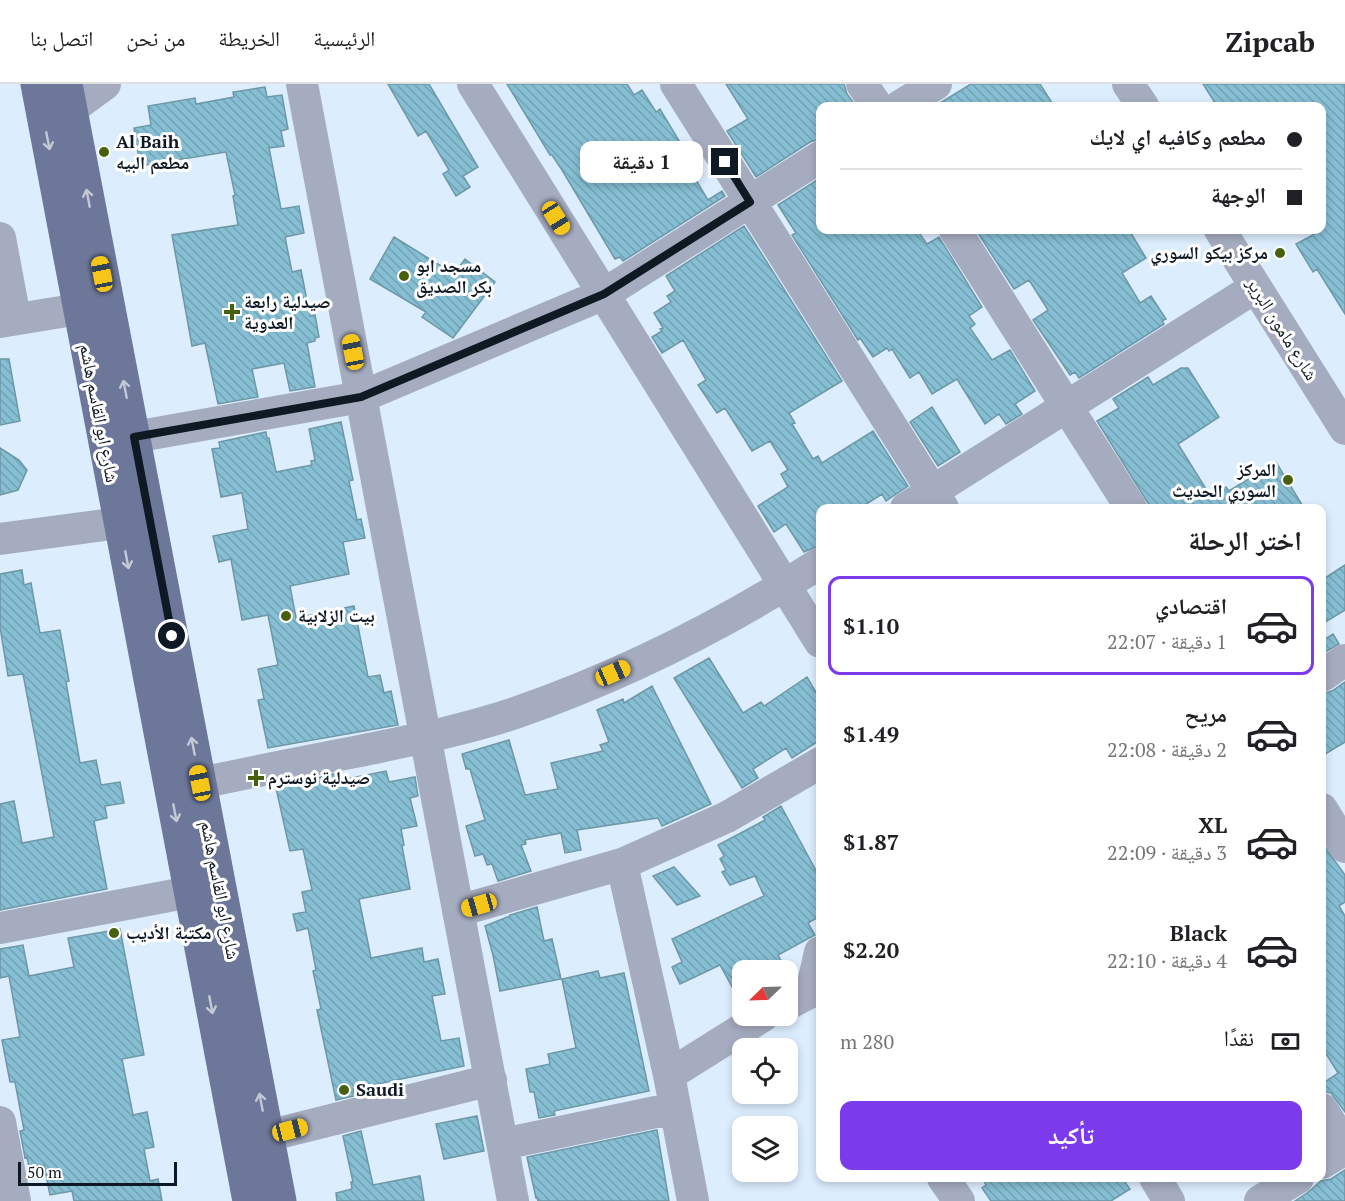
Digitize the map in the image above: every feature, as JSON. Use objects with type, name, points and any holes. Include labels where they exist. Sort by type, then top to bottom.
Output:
[{"type":"main road","name":"شارع ابو القاسم هاشم","points":[[37,84],[249,1201]]},
{"type":"main road","name":"شارع ابو القاسم هاشم","points":[[69,97],[280,1201]]},
{"type":"street","points":[[69,97],[105,84]]},
{"type":"street","points":[[302,84],[513,1201]]},
{"type":"street","points":[[473,84],[816,635]]},
{"type":"street","points":[[676,84],[938,500]]},
{"type":"street","points":[[862,84],[874,102]]},
{"type":"street","points":[[907,102],[936,84]]},
{"type":"street","points":[[1128,84],[1140,102]]},
{"type":"street","points":[[134,437],[361,397],[604,294],[816,160]]},
{"type":"street","points":[[958,234],[1128,504]]},
{"type":"street","name":"شارع مامون البرير","points":[[1223,234],[1345,429]]},
{"type":"street","points":[[0,238],[7,320],[79,309]]},
{"type":"street","points":[[922,504],[938,500],[1067,407],[1256,287]]},
{"type":"street","points":[[1312,376],[1331,385],[1345,388]]},
{"type":"street","points":[[0,539],[120,523]]},
{"type":"street","points":[[200,783],[426,738],[514,713],[595,681],[687,640],[816,566]]},
{"type":"street","points":[[1326,672],[1345,660]]},
{"type":"street","points":[[459,911],[622,864],[727,817],[816,765]]},
{"type":"street","points":[[1326,816],[1345,847]]},
{"type":"street","points":[[622,864],[669,1075],[693,1201]]},
{"type":"street","points":[[0,928],[190,892]]},
{"type":"street","points":[[806,1001],[816,966]]},
{"type":"street","points":[[669,1075],[747,1026]]},
{"type":"street","points":[[267,1136],[490,1080]]},
{"type":"street","points":[[502,1144],[675,1108]]},
{"type":"street","points":[[1326,1116],[1345,1147],[1326,1160]]},
{"type":"street","points":[[0,1122],[15,1201]]},
{"type":"street","points":[[946,1182],[959,1201]]},
{"type":"street","points":[[1260,1201],[1291,1182]]},
{"type":"building","points":[[388,84],[429,84],[478,167],[463,176],[470,187],[456,196],[443,174],[449,170],[426,131],[418,136]]},
{"type":"building","points":[[507,84],[627,84],[634,95],[642,90],[656,112],[660,109],[693,164],[688,167],[708,200],[722,191],[725,196],[623,261],[620,257],[615,259]]},
{"type":"building","points":[[726,84],[844,84],[853,102],[816,102],[816,140],[756,177],[727,131],[748,119]]},
{"type":"building","points":[[971,84],[1040,84],[1051,102],[942,102]]},
{"type":"building","points":[[1203,84],[1345,84],[1345,314],[1317,269],[1313,272],[1296,244],[1315,234],[1326,234],[1326,102],[1214,102]]},
{"type":"building","points":[[265,87],[267,97],[282,95],[288,129],[281,131],[284,146],[269,148],[281,209],[299,206],[304,233],[285,237],[292,272],[301,270],[310,316],[315,315],[319,337],[307,343],[315,387],[290,391],[284,363],[252,369],[258,397],[218,404],[205,343],[192,346],[172,235],[238,225],[233,196],[235,195],[226,152],[140,166],[134,128],[151,125],[148,106],[195,98],[196,104],[234,97],[233,92]]},
{"type":"building","points":[[816,181],[816,234],[920,234],[927,244],[939,237],[982,307],[969,316],[975,324],[970,328],[992,360],[1010,350],[1035,391],[1015,404],[1022,414],[1006,424],[999,414],[985,424],[957,379],[932,394],[919,372],[910,378],[892,349],[889,351],[887,348],[873,357],[860,338],[858,340],[792,235],[796,233],[778,205]]},
{"type":"building","points":[[744,226],[842,381],[789,413],[795,423],[792,424],[813,459],[818,456],[822,463],[873,431],[908,486],[886,501],[882,494],[866,504],[816,504],[816,547],[804,552],[786,524],[774,532],[758,506],[788,487],[781,474],[788,470],[770,441],[752,451],[725,408],[717,413],[698,385],[706,380],[683,340],[662,353],[652,337],[663,328],[654,313],[671,302],[667,296],[675,291],[666,276]]},
{"type":"building","points":[[979,234],[1131,234],[1146,258],[1122,273],[1140,303],[1151,296],[1166,319],[1162,321],[1164,324],[1079,378],[1075,372],[1070,375],[1033,320],[1048,310],[1029,280],[1014,289]]},
{"type":"building","points":[[394,237],[454,274],[465,259],[495,282],[453,338],[422,317],[426,312],[370,279]]},
{"type":"building","points":[[0,359],[9,359],[20,421],[0,425]]},
{"type":"building","points":[[1181,368],[1188,368],[1219,417],[1178,444],[1211,497],[1226,487],[1229,491],[1276,462],[1302,504],[1149,504],[1097,421],[1119,408],[1113,399],[1148,377],[1153,385]]},
{"type":"building","points":[[932,407],[960,452],[938,466],[910,422]]},
{"type":"building","points":[[341,422],[353,480],[349,481],[357,520],[361,519],[365,538],[343,542],[349,574],[290,586],[296,618],[354,606],[368,677],[380,675],[384,693],[391,691],[398,725],[268,748],[258,700],[264,699],[258,669],[278,665],[268,615],[242,620],[231,559],[219,562],[213,536],[248,529],[242,493],[221,497],[212,449],[220,448],[219,442],[266,432],[276,472],[312,465],[311,461],[315,460],[309,429]]},
{"type":"building","points":[[0,448],[19,460],[27,470],[18,490],[0,495]]},
{"type":"building","points":[[1345,565],[1345,610],[1326,622],[1326,577]]},
{"type":"building","points":[[22,570],[24,585],[31,583],[40,633],[60,630],[80,763],[96,760],[101,785],[120,782],[124,803],[105,806],[107,818],[94,821],[107,889],[0,910],[0,804],[14,801],[22,843],[54,837],[23,674],[8,676],[0,627],[0,574]]},
{"type":"building","points":[[1333,634],[1339,644],[1326,652],[1326,638]]},
{"type":"building","points":[[709,658],[743,713],[761,702],[764,706],[807,677],[816,692],[816,743],[792,758],[786,748],[753,769],[758,778],[742,788],[674,678]]},
{"type":"building","points":[[1345,682],[1345,742],[1326,754],[1326,693]]},
{"type":"building","points":[[652,686],[711,804],[662,826],[658,818],[577,830],[581,850],[565,853],[561,833],[525,840],[526,844],[521,845],[531,871],[498,881],[492,864],[487,865],[483,854],[475,856],[466,826],[485,820],[470,769],[466,769],[462,754],[509,740],[525,795],[558,789],[551,763],[603,751],[600,745],[609,742],[597,710],[623,699],[624,703]]},
{"type":"building","points":[[386,771],[389,782],[415,777],[418,796],[410,798],[417,826],[401,829],[410,889],[359,899],[371,958],[422,948],[424,962],[438,959],[445,994],[432,996],[441,1041],[459,1038],[464,1066],[353,1089],[354,1096],[336,1100],[317,1010],[321,1009],[313,971],[316,970],[308,928],[297,931],[293,914],[306,912],[302,892],[312,890],[303,849],[290,851],[276,788],[334,774],[336,781]]},
{"type":"building","points":[[781,806],[816,871],[816,918],[808,923],[815,935],[778,955],[781,960],[732,960],[732,987],[720,965],[680,984],[672,967],[682,962],[672,939],[764,896],[755,876],[730,885],[722,872],[726,870],[720,859],[724,856],[718,845],[765,820],[763,817]]},
{"type":"building","points":[[1326,849],[1345,875],[1345,902],[1339,906],[1345,916],[1345,1112],[1331,1093],[1326,1092],[1326,1081],[1338,1073],[1326,1054]]},
{"type":"building","points":[[674,867],[700,896],[677,905],[653,876]]},
{"type":"building","points":[[537,907],[544,941],[552,939],[561,979],[500,991],[485,926]]},
{"type":"building","points":[[120,929],[144,1055],[122,1059],[133,1115],[147,1112],[154,1147],[144,1149],[150,1181],[158,1179],[162,1201],[74,1201],[72,1191],[50,1195],[44,1165],[29,1167],[27,1157],[25,1158],[20,1131],[24,1130],[15,1082],[10,1082],[2,1040],[20,1037],[9,976],[0,978],[0,949],[23,945],[29,976],[74,967],[68,938]]},
{"type":"building","points":[[598,971],[600,978],[624,973],[649,1091],[554,1111],[555,1115],[539,1118],[534,1092],[530,1092],[526,1069],[550,1064],[548,1054],[576,1048],[562,979]]},
{"type":"building","points":[[477,1116],[484,1151],[444,1159],[436,1124]]},
{"type":"building","points":[[657,1130],[669,1201],[538,1201],[536,1198],[527,1157]]},
{"type":"building","points":[[361,1131],[373,1185],[420,1176],[424,1201],[337,1201],[336,1193],[352,1189],[351,1182],[353,1182],[343,1136]]},
{"type":"building","points":[[1345,1170],[1345,1201],[1295,1201],[1320,1182],[1331,1179]]},
{"type":"building","points":[[984,1182],[1125,1182],[1130,1189],[1111,1201],[991,1201],[982,1188],[986,1185]]},
{"type":"place","name":"Al Baih مطعم البيه","points":[[104,152]]},
{"type":"place","name":"مركز بيكو السوري","points":[[1280,253]]},
{"type":"place","name":"مسجد ابو بكر الصديق","points":[[404,276]]},
{"type":"place","name":"صيدلية رابعة العدوية","points":[[232,312]]},
{"type":"place","name":"المركز السوري الحديث","points":[[1288,480]]},
{"type":"place","name":"بيت الزلابية","points":[[286,616]]},
{"type":"place","name":"صيدلية نوسترم","points":[[256,778]]},
{"type":"place","name":"مكتبة الأديب","points":[[114,933]]},
{"type":"place","name":"Saudi","points":[[344,1090]]},
{"type":"route","points":[[172,636],[134,437],[361,397],[604,294],[750,202],[725,162]]}]
